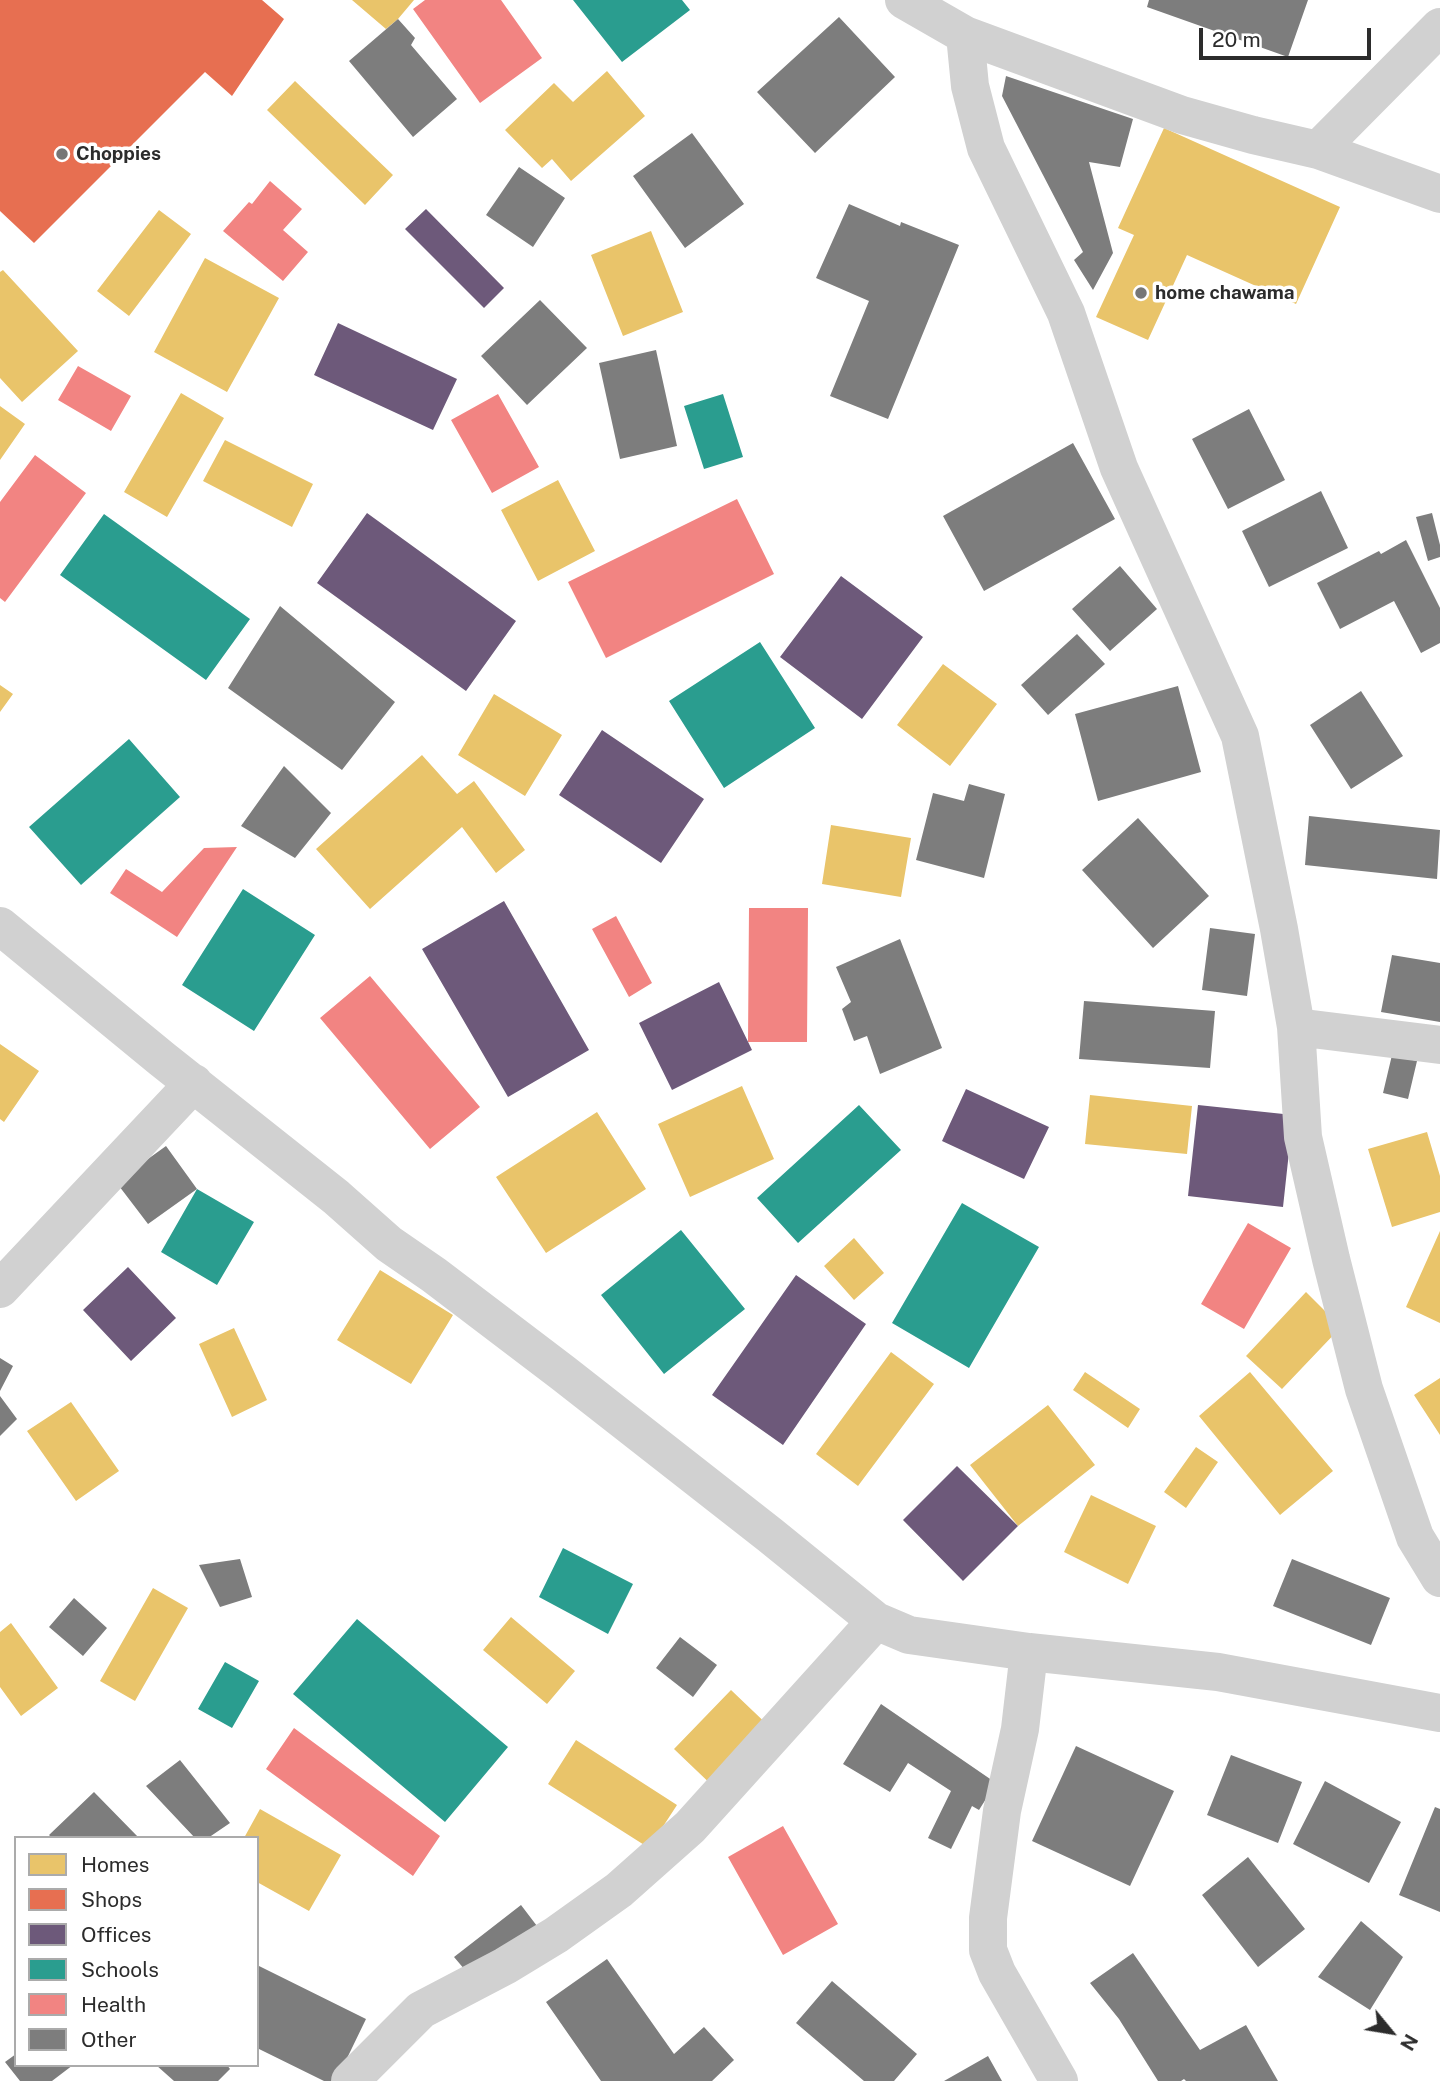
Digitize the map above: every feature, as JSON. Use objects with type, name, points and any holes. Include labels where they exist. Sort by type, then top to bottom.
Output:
[{"type":"street","points":[[904,0],[965,35],[1182,116],[1318,150],[1440,194]]},
{"type":"street","points":[[1318,150],[1440,27]]},
{"type":"street","points":[[965,35],[970,86],[986,148],[1066,313],[1119,468],[1240,736],[1296,1027],[1303,1137],[1331,1259],[1364,1389],[1415,1536],[1440,1578]]},
{"type":"street","points":[[0,926],[336,1197],[389,1244],[563,1373],[771,1535],[876,1621],[909,1635],[1029,1652],[1218,1672],[1440,1713]]},
{"type":"street","points":[[1296,1027],[1440,1045]]},
{"type":"street","points":[[0,1289],[194,1083]]},
{"type":"street","points":[[350,2081],[421,2010],[505,1966],[556,1935],[619,1890],[690,1827],[876,1621]]},
{"type":"street","points":[[1029,1652],[1020,1729],[1002,1811],[988,1918],[988,1950],[997,1973],[1059,2081]]},
{"type":"building: Homes","points":[[352,0],[414,0],[386,29]]},
{"type":"building: Homes","points":[[607,71],[645,116],[571,181],[552,159],[542,168],[505,130],[554,83],[573,102]]},
{"type":"building: Homes","points":[[295,81],[393,175],[365,205],[267,110]]},
{"type":"building: Homes","points":[[1164,128],[1340,207],[1296,304],[1187,255],[1148,340],[1096,317],[1134,235],[1118,228]]},
{"type":"building: Homes","points":[[159,210],[191,234],[129,316],[97,291]]},
{"type":"building: Homes","points":[[651,231],[683,312],[623,336],[591,255]]},
{"type":"building: Homes","points":[[205,258],[279,298],[227,392],[154,352]]},
{"type":"building: Homes","points":[[3,270],[78,351],[22,402],[0,378],[0,272]]},
{"type":"building: Homes","points":[[181,393],[224,418],[167,517],[124,492]]},
{"type":"building: Homes","points":[[0,406],[25,424],[0,460]]},
{"type":"building: Homes","points":[[225,440],[313,484],[292,527],[203,481]]},
{"type":"building: Homes","points":[[558,480],[595,551],[538,581],[501,510]]},
{"type":"building: Homes","points":[[943,664],[997,704],[950,766],[897,725]]},
{"type":"building: Homes","points":[[0,685],[13,694],[0,712]]},
{"type":"building: Homes","points":[[494,694],[562,735],[525,796],[458,755]]},
{"type":"building: Homes","points":[[422,755],[457,794],[474,781],[525,850],[496,873],[462,827],[370,909],[316,849]]},
{"type":"building: Homes","points":[[831,825],[911,838],[901,897],[822,884]]},
{"type":"building: Homes","points":[[0,1044],[39,1071],[4,1122],[0,1119]]},
{"type":"building: Homes","points":[[742,1086],[774,1159],[690,1197],[658,1124]]},
{"type":"building: Homes","points":[[1090,1095],[1192,1106],[1187,1154],[1085,1144]]},
{"type":"building: Homes","points":[[597,1112],[646,1189],[546,1253],[496,1177]]},
{"type":"building: Homes","points":[[1427,1132],[1440,1176],[1440,1212],[1392,1227],[1368,1149]]},
{"type":"building: Homes","points":[[1440,1231],[1440,1323],[1406,1307]]},
{"type":"building: Homes","points":[[854,1238],[884,1273],[854,1300],[824,1266]]},
{"type":"building: Homes","points":[[380,1270],[453,1315],[411,1384],[337,1340]]},
{"type":"building: Homes","points":[[1306,1292],[1341,1327],[1282,1389],[1246,1356]]},
{"type":"building: Homes","points":[[234,1328],[267,1400],[232,1417],[199,1344]]},
{"type":"building: Homes","points":[[891,1352],[934,1384],[858,1486],[816,1454]]},
{"type":"building: Homes","points":[[1085,1372],[1140,1409],[1128,1428],[1073,1390]]},
{"type":"building: Homes","points":[[1250,1372],[1333,1471],[1280,1515],[1199,1416]]},
{"type":"building: Homes","points":[[1440,1378],[1440,1435],[1414,1395]]},
{"type":"building: Homes","points":[[71,1402],[119,1471],[76,1501],[27,1431]]},
{"type":"building: Homes","points":[[1048,1405],[1095,1465],[1018,1526],[970,1465]]},
{"type":"building: Homes","points":[[1196,1447],[1218,1462],[1186,1508],[1164,1492]]},
{"type":"building: Homes","points":[[1091,1495],[1156,1526],[1128,1584],[1064,1552]]},
{"type":"building: Homes","points":[[153,1588],[188,1608],[135,1701],[100,1681]]},
{"type":"building: Homes","points":[[511,1617],[575,1671],[547,1704],[483,1650]]},
{"type":"building: Homes","points":[[11,1623],[58,1688],[21,1716],[0,1687],[0,1632]]},
{"type":"building: Homes","points":[[731,1690],[775,1732],[719,1792],[674,1749]]},
{"type":"building: Homes","points":[[576,1740],[677,1805],[649,1848],[548,1784]]},
{"type":"building: Homes","points":[[260,1809],[341,1855],[309,1911],[259,1883],[259,1836],[245,1836]]},
{"type":"building: Shops","name":"Choppies","points":[[0,0],[262,0],[284,19],[232,96],[205,72],[34,243],[0,211]]},
{"type":"building: Offices","points":[[426,209],[504,288],[484,308],[405,229]]},
{"type":"building: Offices","points":[[338,323],[457,379],[433,430],[314,375]]},
{"type":"building: Offices","points":[[367,513],[516,621],[466,691],[317,583]]},
{"type":"building: Offices","points":[[841,576],[923,637],[862,719],[780,657]]},
{"type":"building: Offices","points":[[602,730],[704,799],[661,863],[559,795]]},
{"type":"building: Offices","points":[[504,901],[589,1050],[508,1097],[422,949]]},
{"type":"building: Offices","points":[[719,982],[752,1050],[672,1090],[639,1023]]},
{"type":"building: Offices","points":[[966,1089],[1049,1127],[1024,1179],[942,1141]]},
{"type":"building: Offices","points":[[1198,1105],[1293,1115],[1283,1207],[1188,1196]]},
{"type":"building: Offices","points":[[128,1267],[176,1318],[131,1361],[83,1310]]},
{"type":"building: Offices","points":[[796,1275],[866,1324],[783,1445],[712,1395]]},
{"type":"building: Offices","points":[[957,1466],[1018,1526],[963,1581],[903,1520]]},
{"type":"building: Schools","points":[[573,0],[682,0],[690,10],[622,62]]},
{"type":"building: Schools","points":[[723,394],[743,457],[704,469],[684,406]]},
{"type":"building: Schools","points":[[104,514],[250,619],[206,680],[60,575]]},
{"type":"building: Schools","points":[[760,642],[815,728],[724,788],[669,701]]},
{"type":"building: Schools","points":[[129,739],[180,797],[81,885],[29,827]]},
{"type":"building: Schools","points":[[243,889],[315,935],[254,1031],[182,985]]},
{"type":"building: Schools","points":[[859,1105],[901,1150],[798,1243],[757,1198]]},
{"type":"building: Schools","points":[[197,1189],[254,1222],[217,1285],[161,1252]]},
{"type":"building: Schools","points":[[962,1203],[1039,1247],[969,1368],[892,1323]]},
{"type":"building: Schools","points":[[681,1230],[745,1309],[664,1374],[601,1295]]},
{"type":"building: Schools","points":[[563,1548],[633,1584],[608,1634],[539,1597]]},
{"type":"building: Schools","points":[[357,1619],[508,1747],[445,1822],[293,1694]]},
{"type":"building: Schools","points":[[225,1662],[259,1681],[232,1728],[198,1709]]},
{"type":"building: Health","points":[[425,0],[501,0],[542,58],[480,103],[413,9]]},
{"type":"building: Health","points":[[270,181],[302,209],[283,230],[308,252],[283,281],[223,231],[249,202],[252,204]]},
{"type":"building: Health","points":[[78,366],[131,396],[111,431],[58,400]]},
{"type":"building: Health","points":[[498,394],[539,467],[492,493],[451,420]]},
{"type":"building: Health","points":[[35,455],[86,493],[5,602],[0,598],[0,502]]},
{"type":"building: Health","points":[[737,499],[774,574],[606,658],[568,582]]},
{"type":"building: Health","points":[[237,847],[177,937],[110,893],[126,869],[162,892],[204,848]]},
{"type":"building: Health","points":[[749,908],[808,908],[807,1042],[748,1042]]},
{"type":"building: Health","points":[[616,916],[652,983],[629,997],[592,929]]},
{"type":"building: Health","points":[[370,976],[480,1107],[430,1149],[320,1018]]},
{"type":"building: Health","points":[[1248,1223],[1291,1248],[1244,1329],[1201,1304]]},
{"type":"building: Health","points":[[294,1728],[440,1836],[413,1876],[266,1769]]},
{"type":"building: Health","points":[[783,1826],[838,1924],[783,1955],[728,1857]]},
{"type":"building: Other","points":[[1149,0],[1308,0],[1288,57],[1147,7]]},
{"type":"building: Other","points":[[839,17],[895,77],[815,153],[757,92]]},
{"type":"building: Other","points":[[398,19],[415,38],[411,45],[457,99],[413,137],[349,61]]},
{"type":"building: Other","points":[[1006,76],[1133,119],[1120,167],[1089,162],[1113,253],[1093,290],[1074,260],[1083,252],[1002,96]]},
{"type":"building: Other","points":[[692,133],[744,204],[685,248],[633,176]]},
{"type":"building: Other","points":[[519,167],[565,198],[533,247],[486,215]]},
{"type":"building: Other","points":[[849,204],[900,226],[901,222],[959,245],[888,419],[830,396],[869,301],[816,278]]},
{"type":"building: Other","points":[[540,300],[587,348],[527,405],[481,356]]},
{"type":"building: Other","points":[[656,350],[677,446],[620,459],[599,363]]},
{"type":"building: Other","points":[[1249,409],[1285,480],[1228,509],[1192,439]]},
{"type":"building: Other","points":[[1073,443],[1115,519],[984,591],[943,516]]},
{"type":"building: Other","points":[[1321,491],[1348,548],[1269,587],[1242,531]]},
{"type":"building: Other","points":[[1432,513],[1440,545],[1440,557],[1428,561],[1416,517]]},
{"type":"building: Other","points":[[1406,540],[1440,608],[1440,643],[1421,653],[1394,601],[1340,629],[1317,583]]},
{"type":"building: Other","points":[[1120,566],[1157,609],[1110,651],[1072,609]]},
{"type":"building: Other","points":[[280,606],[395,702],[342,770],[228,688]]},
{"type":"building: Other","points":[[1077,634],[1105,664],[1048,715],[1021,685]]},
{"type":"building: Other","points":[[1178,686],[1201,772],[1098,801],[1075,714]]},
{"type":"building: Other","points":[[1361,691],[1403,756],[1351,789],[1310,725]]},
{"type":"building: Other","points":[[284,766],[331,813],[295,858],[241,826]]},
{"type":"building: Other","points":[[969,784],[1005,794],[984,878],[916,860],[933,793],[964,801]]},
{"type":"building: Other","points":[[1309,816],[1440,830],[1437,879],[1305,865]]},
{"type":"building: Other","points":[[1138,818],[1209,896],[1153,948],[1082,870]]},
{"type":"building: Other","points":[[1210,928],[1255,934],[1247,996],[1202,990]]},
{"type":"building: Other","points":[[900,939],[942,1048],[880,1074],[867,1036],[854,1041],[842,1009],[851,1002],[836,967]]},
{"type":"building: Other","points":[[1392,955],[1440,963],[1440,1022],[1381,1012]]},
{"type":"building: Other","points":[[1084,1001],[1215,1011],[1210,1068],[1079,1059]]},
{"type":"building: Other","points":[[1392,1055],[1417,1061],[1408,1099],[1383,1093]]},
{"type":"building: Other","points":[[166,1146],[197,1189],[148,1224],[116,1182]]},
{"type":"building: Other","points":[[0,1358],[13,1366],[0,1391]]},
{"type":"building: Other","points":[[0,1396],[17,1419],[0,1436]]},
{"type":"building: Other","points":[[240,1559],[252,1597],[220,1607],[199,1565]]},
{"type":"building: Other","points":[[1292,1559],[1390,1598],[1371,1645],[1273,1606]]},
{"type":"building: Other","points":[[74,1598],[107,1628],[83,1656],[49,1627]]},
{"type":"building: Other","points":[[680,1637],[717,1665],[693,1697],[656,1668]]},
{"type":"building: Other","points":[[881,1704],[996,1783],[979,1810],[972,1806],[951,1849],[928,1838],[951,1791],[908,1763],[890,1792],[843,1764]]},
{"type":"building: Other","points":[[1076,1746],[1174,1791],[1130,1886],[1032,1841]]},
{"type":"building: Other","points":[[1231,1755],[1302,1782],[1278,1843],[1207,1815]]},
{"type":"building: Other","points":[[180,1760],[230,1823],[211,1836],[193,1836],[146,1786]]},
{"type":"building: Other","points":[[1325,1781],[1401,1822],[1369,1883],[1293,1844]]},
{"type":"building: Other","points":[[94,1792],[137,1836],[50,1836]]},
{"type":"building: Other","points":[[1435,1807],[1440,1809],[1440,1912],[1399,1895]]},
{"type":"building: Other","points":[[1248,1857],[1305,1929],[1258,1967],[1202,1895]]},
{"type":"building: Other","points":[[521,1905],[537,1926],[471,1977],[454,1957]]},
{"type":"building: Other","points":[[1361,1921],[1403,1957],[1370,2010],[1318,1977]]},
{"type":"building: Other","points":[[1133,1953],[1200,2050],[1246,2025],[1278,2081],[1158,2081],[1119,2019],[1090,1983]]},
{"type":"building: Other","points":[[607,1959],[674,2054],[704,2027],[734,2060],[712,2081],[601,2081],[546,2002]]},
{"type":"building: Other","points":[[259,1966],[366,2019],[336,2081],[324,2081],[259,2049]]},
{"type":"building: Other","points":[[832,1981],[917,2054],[894,2081],[864,2081],[796,2023]]},
{"type":"building: Other","points":[[14,2055],[14,2067],[70,2067],[52,2081],[20,2081],[5,2062]]},
{"type":"building: Other","points":[[988,2056],[1002,2081],[944,2081]]},
{"type":"building: Other","points":[[158,2067],[230,2069],[218,2081],[174,2081]]},
{"type":"place","name":"Choppies","points":[[62,154]]},
{"type":"place","name":"home chawama","points":[[1141,293]]}]
